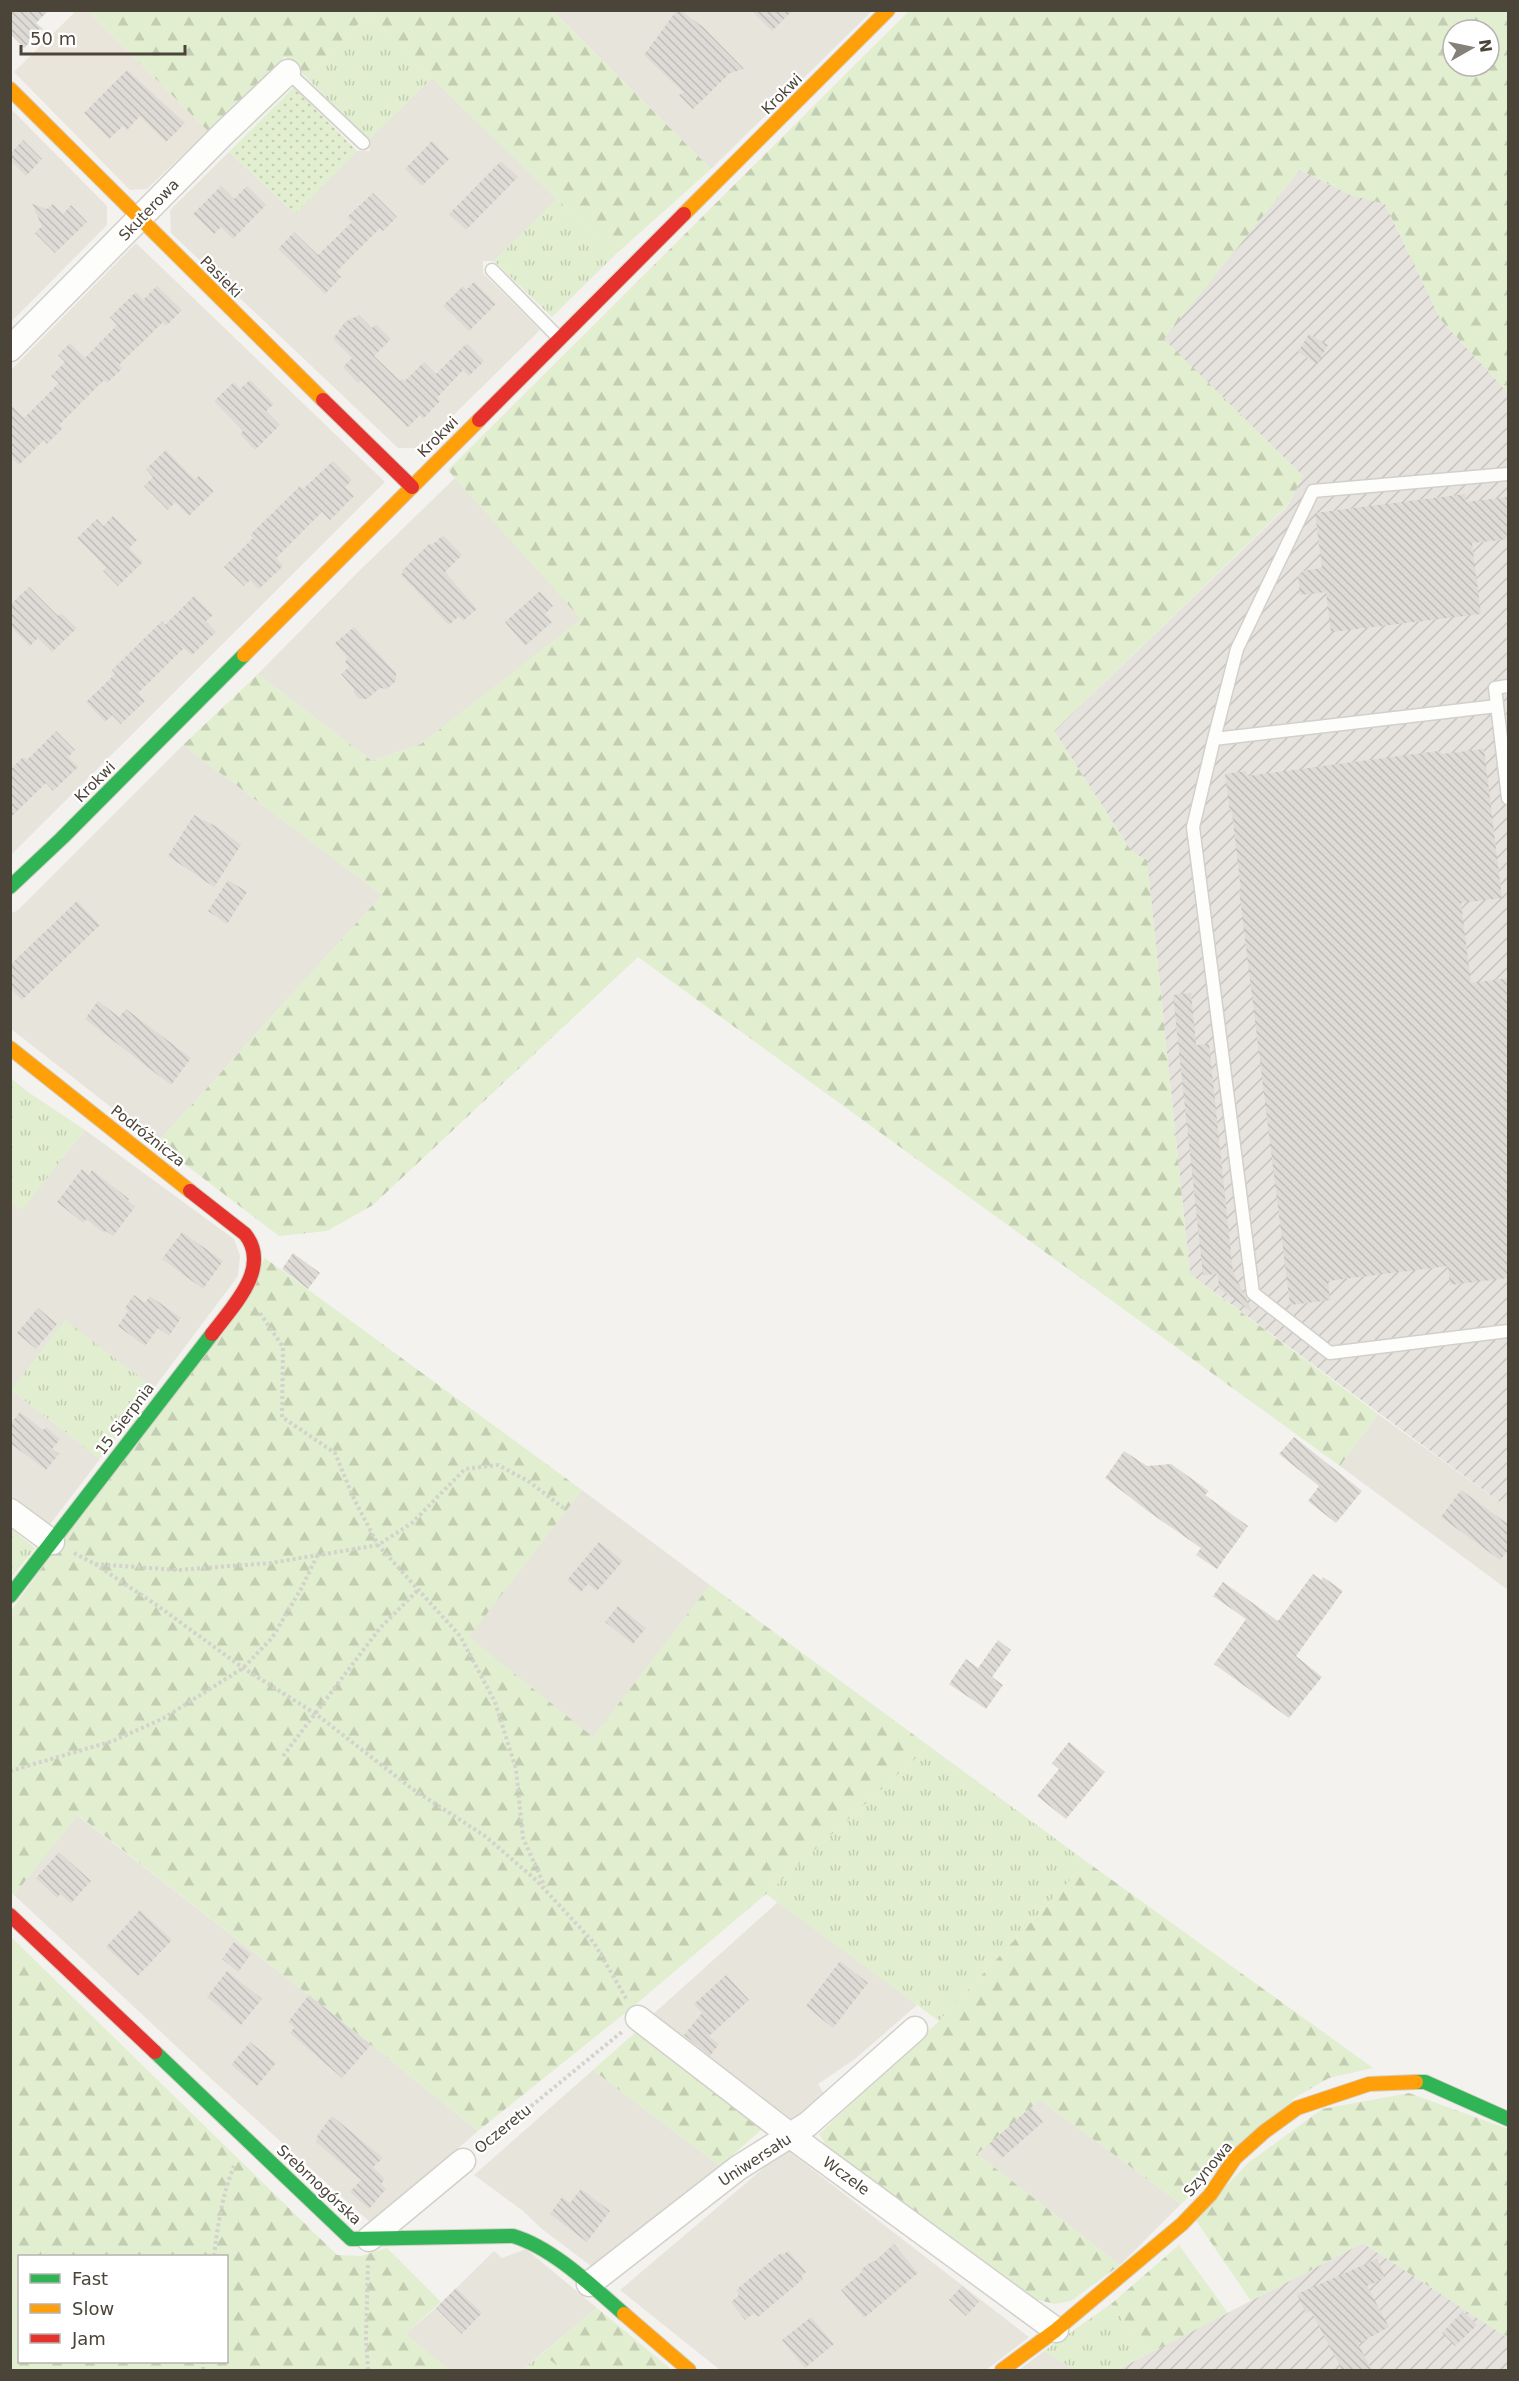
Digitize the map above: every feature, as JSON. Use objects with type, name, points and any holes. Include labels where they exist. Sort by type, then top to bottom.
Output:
[{"type":"street","name":"Krokwi","points":[[10,887],[62,838],[888,10]]},
{"type":"street","name":"Skuterowa","points":[[10,350],[221,136],[288,72]]},
{"type":"street","name":"Pasieki","points":[[10,89],[412,487]]},
{"type":"street","name":"Podróżnicza","points":[[10,1048],[245,1234],[252,1241],[254,1257]]},
{"type":"street","name":"15 Sierpnia","points":[[10,1596],[245,1290],[252,1275],[254,1257]]},
{"type":"street","points":[[10,1511],[52,1542]]},
{"type":"street","name":"Srebrnogórska","points":[[10,1915],[351,2239],[513,2236],[533,2242],[589,2284],[689,2370]]},
{"type":"street","name":"Wczele","points":[[638,2018],[791,2136],[1056,2330]]},
{"type":"street","name":"Uniwersału","points":[[589,2284],[738,2168],[808,2124],[915,2029]]},
{"type":"street","name":"Szynowa","points":[[1002,2370],[1056,2330],[1182,2224],[1210,2195],[1235,2158],[1264,2132],[1297,2108],[1369,2084],[1397,2081],[1425,2082],[1509,2119]]},
{"type":"street","name":"Oczeretu","points":[[369,2239],[463,2162]]},
{"type":"lane","points":[[288,72],[363,143]]},
{"type":"lane","points":[[492,270],[560,339]]},
{"type":"lane","points":[[1509,474],[1313,491],[1237,649],[1193,827],[1253,1293],[1330,1353],[1509,1331]]},
{"type":"lane","points":[[1509,686],[1495,688],[1509,798]]},
{"type":"lane","points":[[1214,739],[1497,706]]},
{"type":"path","points":[[245,1290],[283,1347],[282,1417],[336,1453],[354,1499],[378,1545],[460,1636],[495,1702],[516,1769],[523,1838],[547,1892]]},
{"type":"path","points":[[95,1564],[178,1570],[271,1563],[378,1545],[412,1523],[465,1468],[498,1465],[528,1480],[566,1510]]},
{"type":"path","points":[[52,1542],[95,1564],[158,1606],[243,1668],[316,1714],[411,1788],[485,1836],[547,1892],[594,1943],[638,2018]]},
{"type":"path","points":[[10,1771],[123,1737],[164,1719],[243,1668],[272,1638],[301,1589],[318,1554]]},
{"type":"path","points":[[283,1756],[380,1628],[419,1588]]},
{"type":"path","name":"Oczeretu","points":[[463,2162],[638,2018]]},
{"type":"path","points":[[214,2255],[217,2226],[226,2186],[235,2164],[253,2145]]},
{"type":"path","points":[[368,2370],[369,2239]]},
{"type":"shaded area","points":[[76,11],[88,11],[208,131],[147,189],[130,190],[14,72]]},
{"type":"shaded area","points":[[553,11],[872,11],[711,169]]},
{"type":"shaded area","points":[[432,78],[557,199],[494,261],[483,261],[483,273],[540,330],[420,448],[398,448],[171,233],[170,210],[229,152],[295,214],[357,151],[370,151],[368,140]]},
{"type":"shaded area","points":[[11,109],[107,206],[107,225],[11,322]]},
{"type":"shaded area","points":[[1300,170],[1351,195],[1385,204],[1441,320],[1508,393],[1508,1508],[1190,1274],[1147,860],[1132,852],[1054,731],[1287,507],[1303,476],[1163,339]]},
{"type":"shaded area","points":[[136,243],[385,482],[11,855],[11,370]]},
{"type":"shaded area","points":[[455,478],[582,619],[421,744],[372,761],[258,674]]},
{"type":"shaded area","points":[[183,745],[382,895],[157,1143],[11,1029],[10,914],[18,910]]},
{"type":"shaded area","points":[[85,1130],[234,1239],[240,1256],[238,1276],[154,1388],[11,1390],[100,1459],[48,1527],[11,1497],[10,1201],[22,1209]]},
{"type":"shaded area","points":[[1378,1414],[1508,1508],[1508,1590],[1340,1466]]},
{"type":"shaded area","points":[[582,1490],[710,1585],[593,1738],[468,1637]]},
{"type":"shaded area","points":[[77,1815],[328,2010],[478,2131],[372,2224],[207,2075],[14,1895]]},
{"type":"shaded area","points":[[779,1901],[917,2005],[855,2059],[818,2084],[825,2095],[796,2122],[652,2015]]},
{"type":"shaded area","points":[[593,2070],[720,2166],[595,2269],[474,2175]]},
{"type":"shaded area","points":[[1040,2100],[1181,2204],[1120,2265],[977,2154]]},
{"type":"shaded area","points":[[786,2149],[1029,2337],[986,2370],[720,2370],[620,2290]]},
{"type":"shaded area","points":[[1363,2243],[1508,2338],[1508,2370],[1117,2370]]},
{"type":"shaded area","points":[[526,2249],[597,2308],[522,2370],[449,2370],[405,2334],[436,2308],[494,2251],[502,2258]]},
{"type":"shaded area","points":[[1044,2351],[1075,2370],[1019,2370]]},
{"type":"green space","points":[[88,11],[553,11],[711,169],[615,255],[432,78],[369,13],[307,78],[285,57],[208,131]]},
{"type":"green space","points":[[909,11],[1508,11],[1508,393],[1441,320],[1385,204],[1351,195],[1300,170],[1164,339],[1303,476],[1287,506],[1054,731],[1132,852],[1147,860],[1190,1274],[1378,1414],[1340,1466],[638,957],[373,1205],[327,1231],[279,1236],[157,1143],[382,895],[183,745],[258,674],[372,761],[421,744],[581,619],[448,470]]},
{"type":"green space","points":[[369,13],[432,78],[368,140],[307,78]]},
{"type":"green space","points":[[294,87],[357,151],[295,214],[229,152]]},
{"type":"green space","points":[[557,199],[615,255],[552,317],[494,261]]},
{"type":"green space","points":[[10,1077],[28,1092],[85,1130],[22,1210],[11,1201]]},
{"type":"green space","points":[[265,1258],[582,1490],[469,1637],[593,1737],[710,1585],[929,1746],[766,1894],[635,2005],[478,2131],[328,2010],[78,1815],[14,1895],[11,1892],[11,1611]]},
{"type":"green space","points":[[65,1320],[154,1388],[100,1459],[11,1390]]},
{"type":"green space","points":[[10,1528],[35,1548],[10,1579]]},
{"type":"green space","points":[[929,1746],[1087,1862],[939,2021],[766,1894]]},
{"type":"green space","points":[[1087,1862],[1373,2068],[1329,2078],[1296,2097],[1181,2204],[1040,2100],[977,2154],[1120,2265],[1071,2301],[1055,2304],[1027,2297],[829,2150],[819,2134],[939,2021]]},
{"type":"green space","points":[[10,1936],[337,2255],[361,2256],[387,2248],[441,2302],[405,2334],[449,2370],[11,2370]]},
{"type":"green space","points":[[638,2030],[767,2125],[720,2166],[593,2070]]},
{"type":"green space","points":[[1409,2093],[1508,2129],[1508,2338],[1363,2243],[1251,2301],[1195,2219],[1248,2163],[1322,2109]]},
{"type":"green space","points":[[1179,2245],[1228,2313],[1148,2354],[1111,2304]]},
{"type":"green space","points":[[1111,2304],[1148,2354],[1117,2370],[1075,2370],[1044,2351]]},
{"type":"green space","points":[[597,2308],[672,2370],[563,2370],[542,2354]]},
{"type":"green space","points":[[542,2354],[563,2370],[522,2370]]},
{"type":"building","points":[[10,10],[49,10],[36,23],[43,29],[24,48],[10,34]]},
{"type":"building","points":[[677,10],[703,27],[744,69],[730,73],[693,109],[679,95],[683,92],[644,55]]},
{"type":"building","points":[[751,10],[793,10],[772,31]]},
{"type":"building","points":[[127,70],[185,123],[166,142],[140,116],[127,130],[123,126],[109,139],[84,113]]},
{"type":"building","points":[[23,140],[42,159],[26,176],[10,160],[10,154]]},
{"type":"building","points":[[432,141],[449,159],[422,186],[405,169]]},
{"type":"building","points":[[501,161],[518,177],[466,230],[449,214]]},
{"type":"building","points":[[221,186],[234,199],[247,186],[266,205],[233,239],[221,227],[214,234],[193,214]]},
{"type":"building","points":[[373,193],[397,217],[383,231],[380,228],[336,272],[341,277],[325,294],[278,249],[294,232],[318,255],[352,222],[347,217]]},
{"type":"building","points":[[32,204],[47,209],[53,204],[63,214],[71,205],[87,222],[55,253],[35,233],[42,226]]},
{"type":"building","points":[[474,282],[496,304],[469,331],[443,306],[463,286],[466,290]]},
{"type":"building","points":[[157,286],[182,310],[166,326],[163,322],[119,365],[123,368],[107,383],[104,380],[59,425],[63,428],[47,444],[44,440],[19,465],[10,456],[10,404],[24,418],[59,383],[51,376],[65,362],[58,355],[70,343],[85,358],[117,325],[110,317],[136,292],[143,300]]},
{"type":"building","points":[[359,315],[372,328],[376,324],[391,339],[374,356],[400,381],[402,379],[405,381],[424,362],[436,374],[467,343],[484,361],[469,376],[463,370],[437,398],[440,401],[423,419],[420,415],[408,427],[361,381],[358,383],[343,367],[352,358],[333,339],[345,322]]},
{"type":"building","points":[[1309,334],[1328,345],[1317,364],[1298,352]]},
{"type":"building","points":[[250,380],[274,404],[266,411],[280,425],[255,450],[240,434],[243,431],[214,401],[234,382],[240,389]]},
{"type":"building","points":[[166,450],[195,480],[199,476],[214,491],[189,516],[175,502],[168,510],[144,486],[153,477],[146,469]]},
{"type":"building","points":[[333,461],[352,480],[345,487],[354,496],[330,520],[322,512],[276,558],[283,566],[259,589],[250,580],[244,586],[224,567],[253,538],[250,535],[300,486],[303,489]]},
{"type":"building","points":[[1465,494],[1466,502],[1509,497],[1509,539],[1472,543],[1481,614],[1331,632],[1326,592],[1300,595],[1298,575],[1303,574],[1302,571],[1322,568],[1315,513]]},
{"type":"building","points":[[113,516],[137,540],[129,548],[143,562],[118,586],[103,571],[106,568],[77,538],[97,519],[103,526]]},
{"type":"building","points":[[443,535],[462,555],[445,572],[477,609],[463,621],[459,616],[449,625],[401,575],[402,571],[430,543],[432,545]]},
{"type":"building","points":[[29,587],[58,616],[61,613],[77,628],[52,652],[38,638],[30,646],[10,626],[10,605]]},
{"type":"building","points":[[540,591],[553,606],[545,614],[552,622],[525,646],[505,622]]},
{"type":"building","points":[[194,596],[213,615],[206,621],[216,632],[192,655],[184,648],[138,693],[145,701],[121,724],[112,715],[105,722],[86,702],[115,674],[112,670],[162,621],[165,625]]},
{"type":"building","points":[[354,627],[396,673],[396,681],[387,689],[380,688],[367,699],[359,699],[341,674],[349,667],[345,662],[348,658],[335,643]]},
{"type":"building","points":[[56,731],[75,750],[68,757],[78,767],[53,791],[46,783],[10,818],[10,770],[23,757],[27,760]]},
{"type":"building","points":[[1484,749],[1502,898],[1461,903],[1471,983],[1509,978],[1509,1278],[1450,1285],[1448,1266],[1328,1281],[1330,1300],[1290,1305],[1239,890],[1241,890],[1232,812],[1230,812],[1225,774],[1246,771],[1247,776],[1438,751],[1442,754]]},
{"type":"building","points":[[194,815],[219,828],[241,845],[214,887],[168,856]]},
{"type":"building","points":[[228,880],[247,892],[227,924],[208,911]]},
{"type":"building","points":[[77,901],[100,925],[22,1000],[10,988],[10,965]]},
{"type":"building","points":[[1191,993],[1196,1045],[1209,1044],[1233,1272],[1253,1313],[1219,1288],[1218,1274],[1203,1275],[1173,995]]},
{"type":"building","points":[[98,1001],[119,1017],[126,1009],[191,1058],[171,1085],[85,1019]]},
{"type":"building","points":[[82,1169],[89,1175],[92,1170],[129,1199],[128,1201],[135,1207],[113,1236],[106,1231],[104,1233],[86,1219],[83,1223],[57,1202]]},
{"type":"building","points":[[182,1232],[223,1261],[203,1289],[162,1259]]},
{"type":"building","points":[[293,1253],[320,1273],[308,1289],[282,1269]]},
{"type":"building","points":[[134,1295],[145,1303],[150,1296],[181,1318],[169,1336],[158,1328],[145,1346],[118,1326],[128,1311],[125,1308]]},
{"type":"building","points":[[38,1308],[57,1324],[36,1349],[17,1333]]},
{"type":"building","points":[[20,1412],[43,1430],[46,1427],[60,1439],[52,1449],[59,1454],[46,1470],[10,1443],[10,1425]]},
{"type":"building","points":[[1294,1437],[1362,1491],[1336,1523],[1308,1501],[1319,1486],[1279,1454]]},
{"type":"building","points":[[1124,1451],[1147,1466],[1171,1464],[1209,1491],[1205,1495],[1248,1526],[1217,1569],[1196,1555],[1201,1548],[1105,1478]]},
{"type":"building","points":[[1461,1490],[1509,1525],[1509,1549],[1500,1560],[1441,1517]]},
{"type":"building","points":[[599,1542],[623,1561],[597,1591],[588,1584],[581,1592],[567,1580]]},
{"type":"building","points":[[1313,1574],[1321,1580],[1323,1577],[1343,1591],[1296,1656],[1322,1677],[1289,1718],[1214,1664],[1246,1619],[1213,1596],[1223,1582],[1278,1621]]},
{"type":"building","points":[[618,1606],[646,1628],[633,1644],[605,1622]]},
{"type":"building","points":[[998,1640],[1011,1650],[992,1677],[1003,1685],[986,1709],[949,1684],[966,1659],[978,1668]]},
{"type":"building","points":[[1069,1742],[1105,1772],[1066,1819],[1037,1796],[1059,1769],[1052,1763]]},
{"type":"building","points":[[59,1852],[91,1881],[71,1903],[60,1894],[57,1898],[36,1878]]},
{"type":"building","points":[[140,1910],[172,1940],[138,1976],[106,1947]]},
{"type":"building","points":[[234,1942],[251,1954],[238,1972],[222,1959]]},
{"type":"building","points":[[840,1961],[868,1983],[833,2028],[806,2006]]},
{"type":"building","points":[[227,1971],[262,1999],[241,2025],[207,1997]]},
{"type":"building","points":[[726,1975],[749,2000],[709,2036],[719,2044],[710,2056],[684,2035],[702,2013],[694,2004]]},
{"type":"building","points":[[309,1995],[371,2045],[342,2078],[290,2033],[295,2027],[288,2022]]},
{"type":"building","points":[[250,2042],[276,2063],[257,2086],[231,2065]]},
{"type":"building","points":[[1031,2107],[1043,2122],[1002,2158],[989,2144]]},
{"type":"building","points":[[332,2116],[383,2158],[373,2167],[385,2179],[381,2184],[386,2189],[369,2209],[350,2192],[361,2180],[316,2142],[318,2134]]},
{"type":"building","points":[[581,2189],[610,2211],[587,2242],[550,2214],[562,2197],[570,2203]]},
{"type":"building","points":[[894,2244],[918,2273],[864,2318],[841,2290],[862,2272],[862,2269]]},
{"type":"building","points":[[788,2251],[806,2272],[801,2277],[803,2279],[758,2317],[754,2313],[745,2320],[731,2302],[739,2295],[736,2290],[781,2253],[783,2255]]},
{"type":"building","points":[[1377,2259],[1385,2278],[1367,2286],[1389,2327],[1358,2344],[1372,2370],[1342,2370],[1311,2311],[1306,2313],[1297,2294]]},
{"type":"building","points":[[962,2286],[979,2302],[966,2316],[949,2300]]},
{"type":"building","points":[[456,2288],[482,2313],[462,2334],[436,2308]]},
{"type":"building","points":[[1463,2311],[1477,2325],[1455,2346],[1442,2333]]},
{"type":"building","points":[[811,2317],[834,2344],[805,2368],[782,2340]]},
{"type":"traffic: fast","points":[[10,887],[62,838],[244,655]]},
{"type":"traffic: fast","points":[[10,1596],[212,1334]]},
{"type":"traffic: fast","points":[[155,2052],[351,2239],[513,2236],[543,2249],[585,2280],[624,2314]]},
{"type":"traffic: fast","points":[[1416,2082],[1425,2082],[1508,2119]]},
{"type":"traffic: slow","points":[[684,214],[888,10]]},
{"type":"traffic: slow","points":[[10,89],[323,400]]},
{"type":"traffic: slow","points":[[244,655],[479,420]]},
{"type":"traffic: slow","points":[[10,1048],[190,1191]]},
{"type":"traffic: slow","points":[[1002,2370],[1056,2330],[1182,2224],[1210,2195],[1235,2158],[1264,2132],[1297,2108],[1369,2084],[1416,2082]]},
{"type":"traffic: slow","points":[[624,2314],[689,2370]]},
{"type":"traffic: jam","points":[[479,420],[684,214]]},
{"type":"traffic: jam","points":[[323,400],[412,487]]},
{"type":"traffic: jam","points":[[190,1191],[245,1234],[252,1247],[254,1260],[246,1287],[212,1334]]},
{"type":"traffic: jam","points":[[10,1915],[155,2052]]}]
